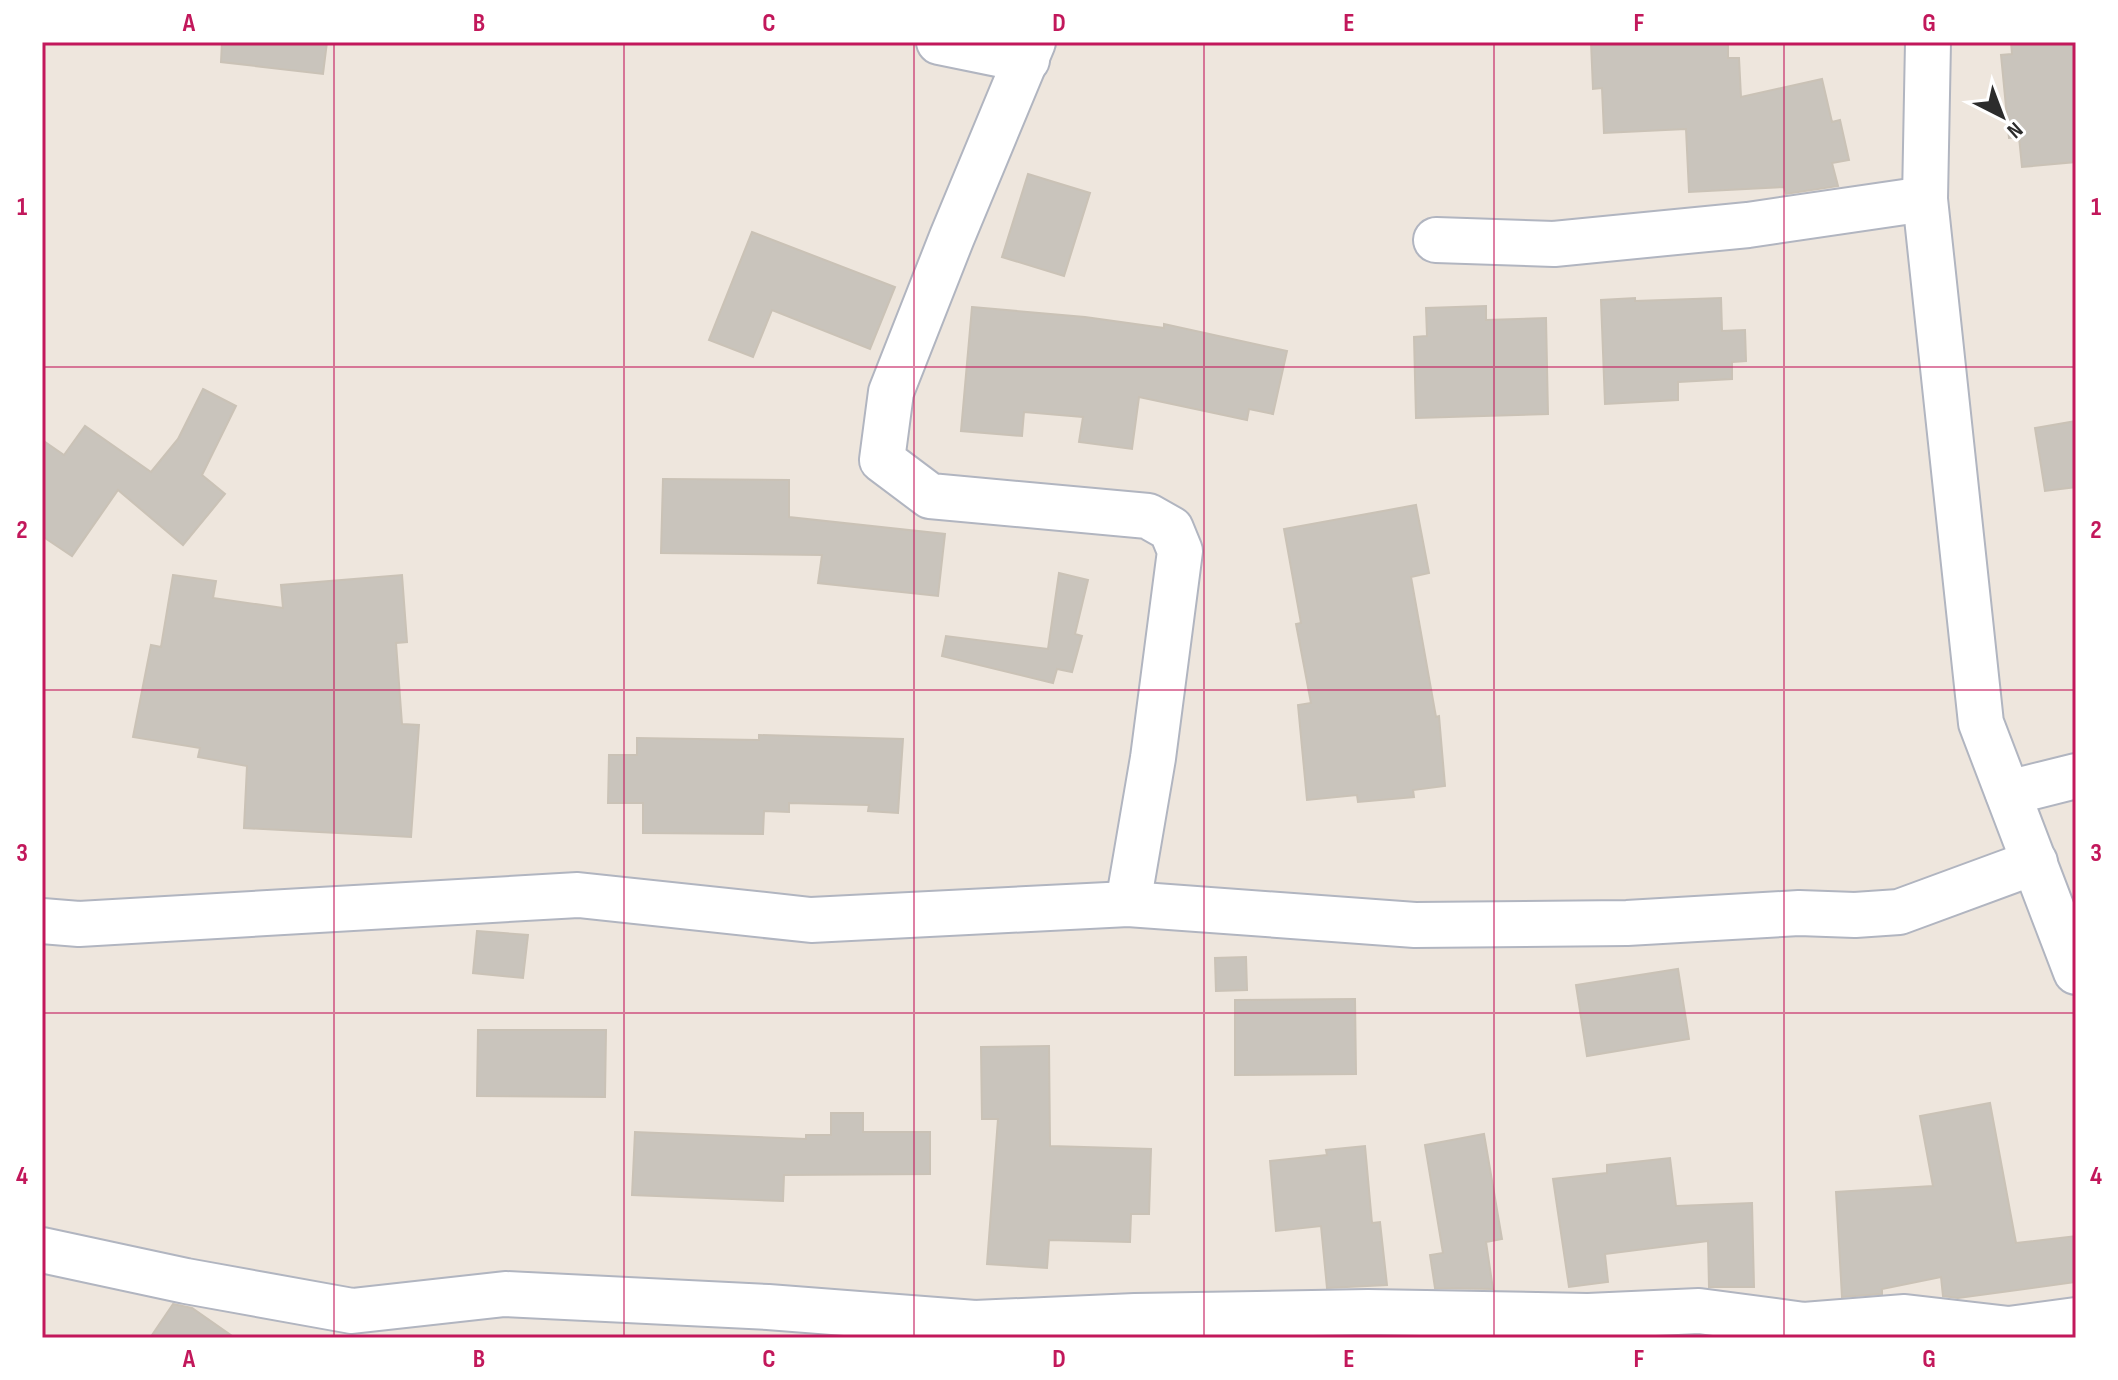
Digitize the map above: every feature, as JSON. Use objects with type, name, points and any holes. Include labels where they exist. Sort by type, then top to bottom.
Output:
[{"type":"street","points":[[939,42],[1030,51],[891,392],[882,460],[930,496],[1148,516],[1171,529],[1180,551],[1153,758],[1128,904]]},
{"type":"street","points":[[1928,42],[1925,199],[1981,723],[2076,972]]},
{"type":"street","points":[[1436,240],[1554,244],[1748,225],[1925,199]]},
{"type":"street","points":[[2008,793],[2076,776]]},
{"type":"street","points":[[42,921],[79,924],[578,895],[811,920],[1128,904],[1415,925],[1627,923],[1799,913],[1855,915],[1899,912],[2035,862]]},
{"type":"street","points":[[42,1250],[186,1281],[352,1311],[505,1294],[768,1307],[975,1323],[1150,1316],[1424,1325],[1699,1311],[1805,1331],[1905,1317],[2009,1329],[2076,1320]]},
{"type":"building","points":[[222,42],[327,42],[323,74],[221,62]]},
{"type":"building","points":[[1591,42],[1728,42],[1728,58],[1739,58],[1741,97],[1822,79],[1832,122],[1840,120],[1849,160],[1832,163],[1838,186],[1786,194],[1784,187],[1689,192],[1686,129],[1604,133],[1602,88],[1593,89]]},
{"type":"building","points":[[2011,42],[2076,42],[2076,162],[2022,167],[2019,137],[2009,138],[2001,55],[2012,54]]},
{"type":"building","points":[[1028,174],[1090,193],[1064,276],[1002,257]]},
{"type":"building","points":[[752,232],[895,287],[870,349],[772,310],[753,357],[709,340]]},
{"type":"building","points":[[1635,298],[1635,301],[1721,298],[1722,331],[1745,330],[1746,361],[1732,362],[1732,379],[1678,382],[1678,400],[1605,404],[1601,300]]},
{"type":"building","points":[[1486,306],[1486,320],[1546,318],[1548,414],[1416,418],[1414,337],[1427,336],[1426,308]]},
{"type":"building","points":[[972,307],[1164,328],[1164,324],[1287,351],[1273,414],[1249,409],[1247,420],[1139,397],[1132,449],[1079,442],[1083,417],[1024,412],[1022,436],[961,431]]},
{"type":"building","points":[[203,389],[236,406],[202,475],[225,494],[183,545],[118,490],[72,556],[42,536],[42,440],[64,455],[85,426],[151,472],[178,439]]},
{"type":"building","points":[[2076,421],[2076,487],[2045,491],[2035,428]]},
{"type":"building","points":[[663,479],[789,480],[789,517],[945,534],[938,596],[818,583],[822,555],[661,553]]},
{"type":"building","points":[[1416,505],[1429,573],[1411,577],[1436,717],[1439,716],[1445,786],[1413,790],[1414,797],[1358,802],[1357,795],[1307,800],[1298,705],[1311,703],[1296,624],[1301,623],[1284,529]]},
{"type":"building","points":[[1059,573],[1088,580],[1075,634],[1082,636],[1072,672],[1057,669],[1053,683],[942,656],[946,636],[1048,649]]},
{"type":"building","points":[[173,575],[216,581],[213,598],[283,608],[281,585],[402,575],[407,642],[396,643],[402,724],[419,725],[411,837],[244,828],[247,766],[198,757],[200,748],[133,737],[151,645],[161,647]]},
{"type":"building","points":[[759,735],[903,739],[898,813],[868,811],[869,805],[789,803],[789,812],[764,811],[763,834],[643,833],[643,803],[608,803],[609,755],[637,755],[637,738],[759,740]]},
{"type":"building","points":[[477,931],[528,935],[523,978],[473,973]]},
{"type":"building","points":[[1246,957],[1247,990],[1216,991],[1215,958]]},
{"type":"building","points":[[1678,969],[1689,1039],[1587,1056],[1576,985]]},
{"type":"building","points":[[1355,999],[1356,1074],[1235,1075],[1235,1000]]},
{"type":"building","points":[[478,1030],[606,1030],[605,1097],[477,1096]]},
{"type":"building","points":[[1049,1046],[1050,1146],[1151,1149],[1149,1214],[1131,1214],[1130,1242],[1049,1240],[1047,1268],[987,1264],[998,1119],[982,1119],[981,1047]]},
{"type":"building","points":[[1990,1103],[2016,1243],[2076,1236],[2076,1282],[1958,1298],[1943,1296],[1941,1277],[1882,1289],[1882,1294],[1842,1297],[1836,1192],[1933,1186],[1920,1116]]},
{"type":"building","points":[[831,1113],[863,1113],[863,1132],[930,1132],[930,1174],[784,1175],[783,1201],[632,1195],[635,1132],[806,1139],[806,1135],[831,1135]]},
{"type":"building","points":[[1484,1134],[1502,1239],[1486,1242],[1493,1289],[1435,1288],[1430,1255],[1443,1253],[1425,1145]]},
{"type":"building","points":[[1365,1146],[1372,1223],[1380,1222],[1387,1285],[1327,1288],[1321,1226],[1276,1231],[1270,1161],[1327,1155],[1326,1150]]},
{"type":"building","points":[[1670,1158],[1676,1206],[1752,1203],[1754,1287],[1709,1287],[1708,1241],[1605,1254],[1608,1282],[1569,1287],[1553,1179],[1607,1173],[1607,1165]]},
{"type":"building","points":[[173,1304],[192,1308],[235,1338],[150,1338]]}]
